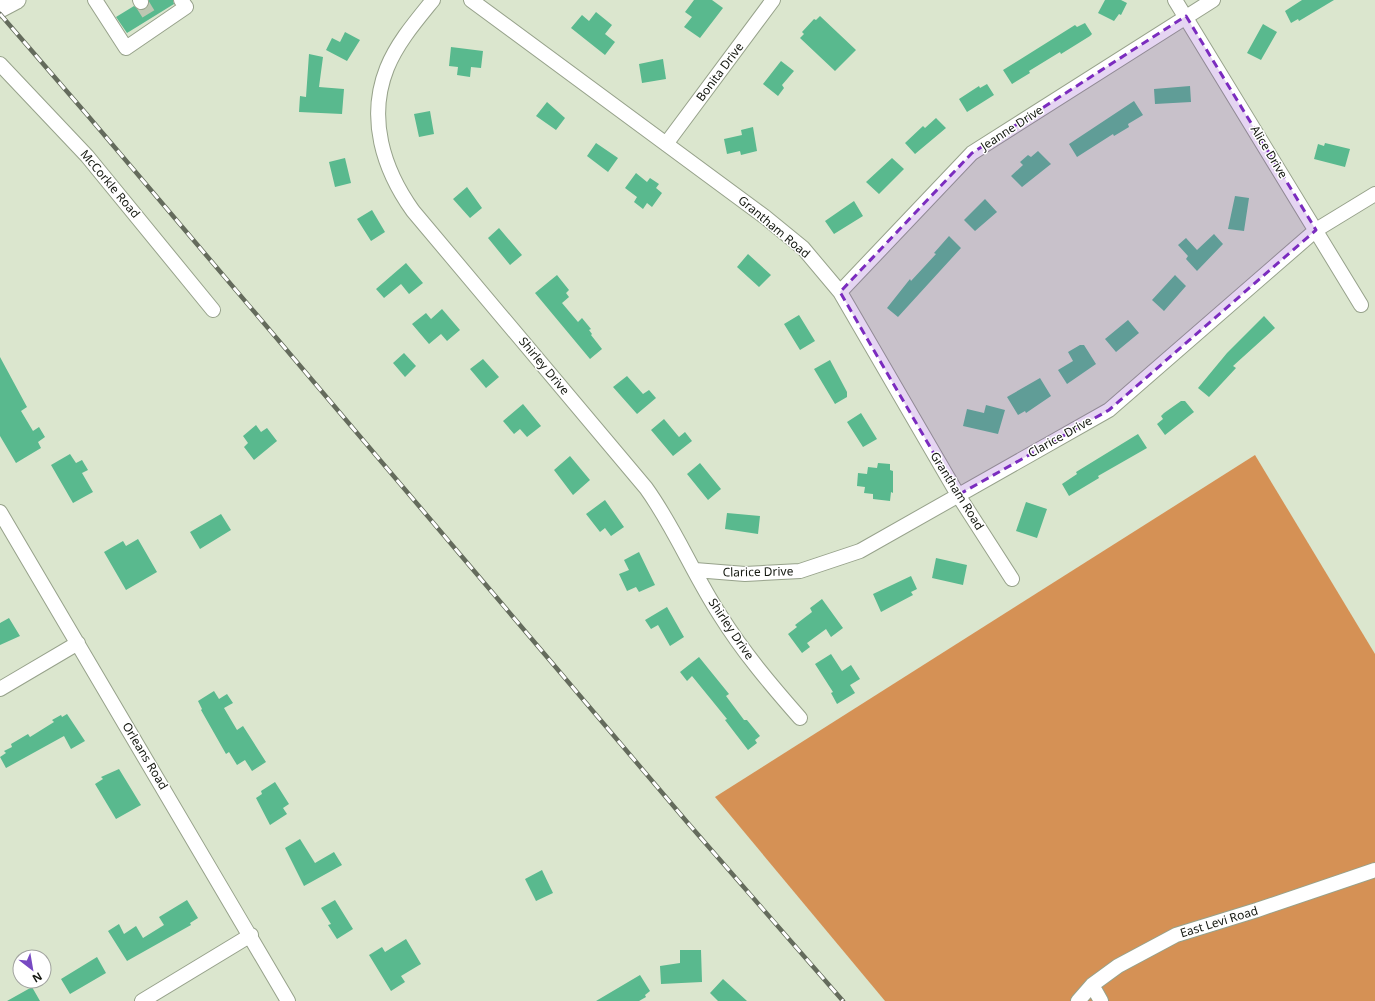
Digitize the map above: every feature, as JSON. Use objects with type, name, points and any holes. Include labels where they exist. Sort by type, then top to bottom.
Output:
[{"type":"main road","points":[[0,9],[17,0]]},
{"type":"street","points":[[98,1],[126,48],[155,22],[186,7],[181,0]]},
{"type":"street","name":"Shirley Drive","points":[[432,0],[400,42],[387,67],[381,87],[378,111],[384,157],[396,186],[413,211],[643,484],[665,515],[733,636],[761,673],[800,718]]},
{"type":"street","name":"Grantham Road","points":[[471,0],[765,216],[803,248],[840,292],[958,495],[1012,578]]},
{"type":"street","name":"Bonita Drive","points":[[666,144],[773,0]]},
{"type":"street","name":"Alice Drive","points":[[1175,0],[1361,305]]},
{"type":"street","name":"Jeanne Drive","points":[[840,292],[972,153],[1213,0]]},
{"type":"street","name":"McCorkle Road","points":[[0,64],[87,156],[214,310]]},
{"type":"street","name":"Clarice Drive","points":[[695,570],[745,574],[800,571],[860,552],[1109,410],[1316,230],[1375,194]]},
{"type":"street","name":"Orleans Road","points":[[0,512],[288,1001]]},
{"type":"street","points":[[0,688],[78,643]]},
{"type":"street","name":"East Levi Road","points":[[1078,1001],[1092,985],[1118,966],[1176,935],[1257,910],[1375,870]]},
{"type":"street","points":[[142,1001],[250,935]]},
{"type":"street","points":[[1092,985],[1101,1001]]},
{"type":"highlighted area","points":[[1186,16],[1316,230],[1109,410],[958,495],[840,292],[972,153]]},
{"type":"shaded area","points":[[1255,455],[1375,654],[1375,1001],[885,1001],[715,797]]},
{"type":"building","points":[[149,0],[173,0],[174,4],[127,33],[116,17],[134,6],[140,10],[145,9],[148,6]]},
{"type":"building","points":[[694,0],[712,0],[723,8],[700,38],[684,27],[692,17],[685,12]]},
{"type":"building","points":[[1105,0],[1121,0],[1127,3],[1121,15],[1119,14],[1114,21],[1098,13]]},
{"type":"building","points":[[1302,0],[1334,0],[1299,21],[1298,19],[1291,23],[1285,11]]},
{"type":"building","points":[[596,12],[612,25],[605,34],[615,42],[605,55],[571,28],[582,15],[589,21]]},
{"type":"building","points":[[820,16],[856,50],[835,71],[800,38],[804,34],[802,32],[814,19],[816,20]]},
{"type":"building","points":[[1085,23],[1092,34],[1090,36],[1029,71],[1030,73],[1012,84],[1003,70],[1075,25],[1077,27]]},
{"type":"building","points":[[1263,24],[1277,32],[1261,60],[1247,53]]},
{"type":"building","points":[[345,32],[360,40],[347,61],[326,50],[332,38],[340,42]]},
{"type":"building","points":[[451,47],[483,51],[481,68],[471,67],[470,77],[457,75],[458,67],[449,66]]},
{"type":"building","points":[[309,54],[323,57],[319,87],[344,89],[342,114],[299,112],[300,96],[306,97]]},
{"type":"building","points":[[663,59],[666,79],[642,83],[639,64]]},
{"type":"building","points":[[781,61],[794,71],[782,85],[784,88],[778,96],[763,84]]},
{"type":"building","points":[[987,84],[994,95],[967,112],[959,99],[979,86],[980,88]]},
{"type":"building","points":[[1190,86],[1191,102],[1155,104],[1154,89]]},
{"type":"building","points":[[1134,101],[1143,115],[1128,124],[1129,127],[1114,136],[1113,134],[1077,157],[1069,144]]},
{"type":"building","points":[[547,102],[565,118],[556,130],[536,116]]},
{"type":"building","points":[[430,111],[434,134],[419,137],[414,114]]},
{"type":"building","points":[[936,118],[946,128],[915,154],[905,143],[923,126],[925,128]]},
{"type":"building","points":[[753,127],[757,151],[741,155],[740,151],[727,154],[724,139],[742,135],[741,130]]},
{"type":"building","points":[[596,143],[618,158],[608,172],[587,156]]},
{"type":"building","points":[[1325,143],[1350,149],[1345,167],[1314,159],[1318,144],[1324,146]]},
{"type":"building","points":[[1038,151],[1051,164],[1022,187],[1011,176],[1023,165],[1020,162],[1028,155],[1031,157]]},
{"type":"building","points":[[345,158],[351,183],[335,187],[329,162]]},
{"type":"building","points":[[892,158],[904,169],[879,194],[866,182]]},
{"type":"building","points":[[636,173],[647,182],[650,178],[659,184],[656,188],[662,193],[652,207],[647,203],[643,209],[634,202],[637,197],[625,188]]},
{"type":"building","points":[[467,187],[482,208],[470,218],[453,199]]},
{"type":"building","points":[[1235,196],[1249,198],[1244,231],[1228,229]]},
{"type":"building","points":[[985,199],[997,212],[975,231],[964,220]]},
{"type":"building","points":[[854,201],[863,216],[834,234],[825,221]]},
{"type":"building","points":[[372,210],[385,232],[371,241],[357,219]]},
{"type":"building","points":[[499,228],[522,255],[510,265],[488,238]]},
{"type":"building","points":[[1214,234],[1223,244],[1197,271],[1186,259],[1188,256],[1178,245],[1186,238],[1197,250]]},
{"type":"building","points":[[949,236],[961,248],[898,317],[887,308],[910,279],[911,281],[936,254],[934,253]]},
{"type":"building","points":[[748,254],[771,275],[759,287],[737,267]]},
{"type":"building","points":[[406,263],[423,283],[409,294],[401,284],[384,298],[376,289]]},
{"type":"building","points":[[557,275],[569,290],[566,293],[569,297],[562,303],[578,322],[582,318],[591,329],[589,330],[592,334],[591,335],[602,349],[590,359],[535,293]]},
{"type":"building","points":[[1175,275],[1186,286],[1164,311],[1152,300]]},
{"type":"building","points":[[442,309],[460,330],[447,341],[441,334],[429,344],[412,324],[426,313],[431,319]]},
{"type":"building","points":[[799,315],[815,341],[800,350],[784,324]]},
{"type":"building","points":[[1264,316],[1275,328],[1233,366],[1236,368],[1209,397],[1198,388],[1227,353]]},
{"type":"building","points":[[1128,320],[1139,333],[1116,352],[1105,339]]},
{"type":"building","points":[[1080,345],[1084,345],[1096,364],[1067,384],[1058,370],[1073,361],[1068,352]]},
{"type":"building","points":[[404,353],[416,366],[405,377],[393,363]]},
{"type":"building","points":[[0,357],[27,407],[21,411],[33,431],[39,427],[45,437],[38,442],[41,448],[16,463],[0,436]]},
{"type":"building","points":[[483,359],[499,377],[486,388],[470,369]]},
{"type":"building","points":[[830,360],[847,392],[847,397],[835,404],[814,369]]},
{"type":"building","points":[[627,376],[643,394],[649,390],[656,398],[637,414],[613,387]]},
{"type":"building","points":[[1040,378],[1051,396],[1026,413],[1025,411],[1018,415],[1007,397]]},
{"type":"building","points":[[1181,401],[1185,401],[1194,412],[1165,435],[1157,424],[1163,419],[1161,416],[1164,413]]},
{"type":"building","points":[[523,404],[541,426],[527,437],[520,429],[514,434],[503,421]]},
{"type":"building","points":[[986,405],[1005,410],[998,434],[963,426],[967,409],[984,413]]},
{"type":"building","points":[[861,413],[877,439],[863,447],[847,422]]},
{"type":"building","points":[[664,419],[679,437],[685,432],[692,441],[673,456],[651,430]]},
{"type":"building","points":[[256,425],[261,432],[267,428],[277,441],[254,460],[244,447],[248,443],[243,436]]},
{"type":"building","points":[[1138,434],[1147,448],[1098,476],[1099,478],[1069,496],[1062,484],[1077,474],[1076,472]]},
{"type":"building","points":[[70,454],[76,463],[82,460],[88,470],[82,473],[93,492],[73,503],[51,465]]},
{"type":"building","points":[[570,456],[590,480],[573,495],[554,470]]},
{"type":"building","points":[[700,463],[721,489],[708,500],[687,474]]},
{"type":"building","points":[[878,463],[890,464],[890,470],[893,471],[893,493],[891,492],[890,501],[873,499],[873,494],[864,493],[865,487],[857,486],[858,473],[867,474],[868,467],[877,468]]},
{"type":"building","points":[[605,500],[624,527],[611,536],[605,528],[600,532],[586,514]]},
{"type":"building","points":[[1026,502],[1047,509],[1037,538],[1016,531]]},
{"type":"building","points":[[727,513],[760,516],[758,534],[725,529]]},
{"type":"building","points":[[221,514],[231,530],[200,549],[190,532]]},
{"type":"building","points":[[138,539],[157,572],[126,590],[104,552],[123,541],[126,546]]},
{"type":"building","points":[[639,552],[655,585],[639,592],[636,587],[627,591],[619,574],[629,570],[624,560]]},
{"type":"building","points":[[936,558],[967,565],[963,585],[932,578]]},
{"type":"building","points":[[911,576],[917,589],[911,592],[913,595],[881,612],[873,594]]},
{"type":"building","points":[[822,599],[843,628],[831,637],[826,629],[807,643],[810,647],[802,653],[788,634],[797,627],[795,625],[812,612],[810,608]]},
{"type":"building","points":[[667,607],[684,637],[670,646],[658,625],[651,629],[645,620]]},
{"type":"building","points":[[9,618],[20,636],[0,645],[0,623]]},
{"type":"building","points":[[831,654],[842,671],[851,665],[860,679],[850,685],[855,693],[837,704],[831,693],[833,692],[815,664]]},
{"type":"building","points":[[699,657],[729,694],[726,696],[744,720],[747,720],[760,736],[755,740],[757,743],[748,750],[725,720],[727,719],[692,676],[687,681],[680,672]]},
{"type":"building","points":[[214,691],[219,699],[227,694],[233,703],[224,708],[237,730],[243,726],[266,762],[252,771],[245,760],[237,765],[229,752],[226,754],[201,710],[202,709],[198,701]]},
{"type":"building","points":[[67,714],[85,741],[71,749],[64,736],[6,768],[0,757],[6,753],[4,751],[12,747],[11,744],[28,734],[30,737],[54,722],[52,720],[61,715],[62,717]]},
{"type":"building","points":[[119,769],[141,805],[116,819],[95,784],[103,779],[101,777]]},
{"type":"building","points":[[275,782],[289,804],[283,808],[287,814],[270,825],[256,798],[262,794],[261,791]]},
{"type":"building","points":[[300,839],[315,863],[334,852],[342,865],[304,886],[285,848]]},
{"type":"building","points":[[542,870],[553,893],[536,901],[525,879]]},
{"type":"building","points":[[187,900],[198,918],[190,923],[191,925],[127,961],[108,931],[119,924],[124,934],[136,926],[143,938],[164,925],[159,917]]},
{"type":"building","points":[[335,900],[353,929],[337,939],[328,925],[331,924],[321,908]]},
{"type":"building","points":[[406,939],[421,964],[401,976],[405,982],[391,991],[369,955],[382,947],[385,952]]},
{"type":"building","points":[[680,950],[701,950],[702,982],[661,984],[660,966],[680,963]]},
{"type":"building","points":[[97,957],[106,973],[70,994],[61,979]]},
{"type":"building","points":[[640,975],[650,991],[645,995],[646,997],[639,1001],[596,1001]]},
{"type":"building","points":[[723,979],[747,1001],[718,1001],[710,993]]},
{"type":"building","points":[[28,989],[33,989],[40,1001],[7,1001]]},
{"type":"tunnel","points":[[141,2],[151,18]]},
{"type":"railway","points":[[0,14],[687,822],[843,1001]]}]
